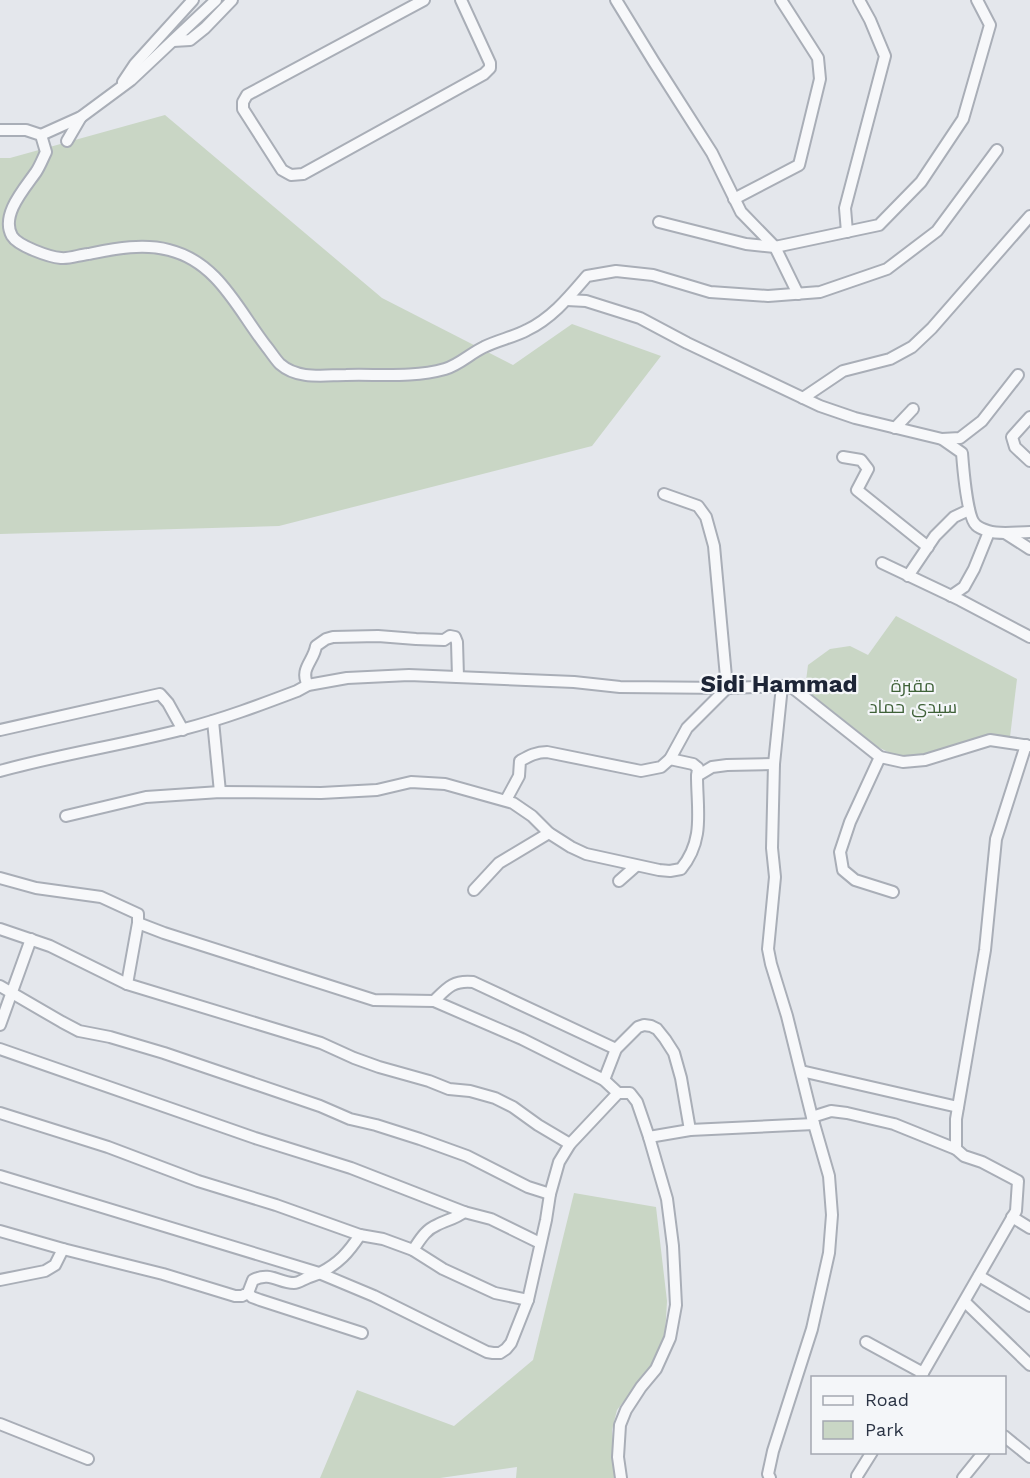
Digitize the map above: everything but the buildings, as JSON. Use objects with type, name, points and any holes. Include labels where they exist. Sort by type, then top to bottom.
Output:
[{"type":"street","points":[[118,89],[135,64],[193,0]]},
{"type":"street","points":[[0,130],[26,129],[41,135],[81,117],[131,80],[216,0]]},
{"type":"street","points":[[173,40],[190,39],[205,28],[232,0]]},
{"type":"street","points":[[424,0],[247,94],[243,102],[243,109],[282,170],[291,175],[303,174],[490,69],[490,63],[461,0]]},
{"type":"street","points":[[616,0],[712,153],[741,212],[776,247],[798,294]]},
{"type":"street","points":[[734,199],[799,165],[820,79],[818,58],[781,0]]},
{"type":"street","points":[[847,232],[845,208],[885,56],[859,0]]},
{"type":"street","points":[[659,222],[746,244],[776,247],[879,225],[921,182],[963,119],[990,25],[977,0]]},
{"type":"street","points":[[68,141],[81,117]]},
{"type":"street","points":[[41,135],[46,152],[38,170],[24,188],[9,217],[12,237],[41,253],[62,258],[132,246],[168,250],[188,257],[215,275],[280,364],[300,375],[396,375],[448,369],[483,347],[527,330],[553,313],[587,276],[616,272],[653,275],[710,292],[768,296],[820,292],[887,269],[937,231],[997,150]]},
{"type":"street","points":[[803,398],[843,371],[890,359],[912,347],[932,328],[1030,216]]},
{"type":"street","points":[[567,300],[586,301],[640,318],[687,343],[820,406],[855,418],[942,439],[960,438],[982,421],[1018,375]]},
{"type":"street","points":[[895,428],[913,409]]},
{"type":"street","points":[[1030,417],[1012,437],[1015,447],[1030,460]]},
{"type":"street","points":[[960,438],[969,510],[975,524],[989,532],[1030,532]]},
{"type":"street","points":[[942,439],[962,453]]},
{"type":"street","points":[[843,457],[861,460],[868,469],[857,490],[928,547]]},
{"type":"street","points":[[664,494],[698,506],[706,517],[714,546],[727,688]]},
{"type":"street","points":[[908,576],[935,536],[954,517],[969,510]]},
{"type":"street","points":[[951,596],[964,587],[989,532]]},
{"type":"street","points":[[1004,533],[1030,549]]},
{"type":"street","points":[[882,563],[1030,637]]},
{"type":"street","points":[[308,685],[304,672],[316,646],[333,637],[378,636],[444,640],[450,636],[455,637],[458,677]]},
{"type":"street","points":[[0,771],[32,762],[124,744],[213,721],[308,685],[347,678],[409,675],[574,682],[620,687],[782,686],[794,688],[880,757],[903,762],[924,760],[987,741],[1028,746],[996,839],[985,950],[956,1119],[956,1149]]},
{"type":"street","points":[[767,1477],[773,1451],[812,1329],[829,1253],[832,1215],[829,1176],[768,949],[775,877],[772,848],[774,764],[782,686]]},
{"type":"street","points":[[506,800],[519,776],[520,762],[540,752],[641,771],[661,767],[670,759],[687,728],[727,688]]},
{"type":"street","points":[[0,730],[160,694],[183,729]]},
{"type":"street","points":[[213,721],[220,792]]},
{"type":"street","points":[[880,757],[850,822],[840,852],[843,870],[855,880],[893,892]]},
{"type":"street","points":[[66,816],[146,797],[220,792],[321,793],[377,790],[411,782],[445,784],[513,803],[532,816],[549,833],[586,854],[636,866],[670,871],[681,869],[688,861],[699,828],[698,768],[693,764],[670,759]]},
{"type":"street","points":[[697,776],[712,767],[774,764]]},
{"type":"street","points":[[474,890],[499,863],[549,833]]},
{"type":"street","points":[[619,881],[636,866]]},
{"type":"street","points":[[0,878],[36,888],[101,897],[138,914],[127,984]]},
{"type":"street","points":[[138,923],[374,1000],[434,1000],[522,1039],[604,1080],[618,1093],[630,1093],[637,1102],[650,1137],[667,1199],[673,1246],[676,1305],[670,1338],[656,1369],[626,1410],[620,1425],[618,1457],[621,1478]]},
{"type":"street","points":[[0,928],[50,946],[127,984],[321,1043],[363,1061],[449,1089],[470,1091],[495,1098],[570,1144]]},
{"type":"street","points":[[0,1025],[31,939]]},
{"type":"street","points":[[434,1000],[448,987],[462,981],[472,982],[616,1049]]},
{"type":"street","points":[[0,986],[79,1031],[110,1037],[164,1053],[321,1106],[350,1119],[420,1139],[466,1156],[528,1187],[550,1194]]},
{"type":"street","points":[[604,1080],[616,1049],[638,1027],[644,1025],[657,1029],[674,1053],[690,1130]]},
{"type":"street","points":[[0,1049],[255,1138],[351,1168],[464,1212],[491,1219],[540,1243]]},
{"type":"street","points":[[801,1071],[958,1107]]},
{"type":"street","points":[[0,1176],[319,1273],[374,1296],[487,1352],[500,1353],[511,1342],[528,1300],[559,1162],[570,1144],[618,1093]]},
{"type":"street","points":[[650,1137],[690,1130],[813,1120],[831,1111],[894,1124],[956,1149],[964,1156],[982,1162],[1018,1181],[1016,1211],[922,1375],[866,1342]]},
{"type":"street","points":[[0,1113],[108,1147],[198,1181],[360,1235],[383,1239],[413,1250],[443,1269],[495,1293],[528,1300]]},
{"type":"street","points":[[413,1250],[427,1230],[464,1212]]},
{"type":"street","points":[[1012,1217],[1030,1228]]},
{"type":"street","points":[[0,1232],[163,1274],[235,1296],[248,1293],[254,1280],[261,1276],[272,1276],[292,1283],[319,1273],[341,1260],[360,1235]]},
{"type":"street","points":[[0,1280],[45,1271],[55,1265],[63,1249]]},
{"type":"street","points":[[979,1276],[1030,1306]]},
{"type":"street","points":[[248,1293],[260,1300],[362,1333]]},
{"type":"street","points":[[964,1302],[1030,1365]]},
{"type":"street","points":[[0,1424],[88,1459]]},
{"type":"street","points":[[1006,1437],[1030,1457]]},
{"type":"street","points":[[857,1478],[871,1454]]},
{"type":"street","points":[[963,1478],[982,1454]]},
{"type":"green space","points":[[165,115],[382,298],[513,365],[572,324],[661,356],[592,446],[279,526],[0,534],[0,158],[10,158]]},
{"type":"green space","name":"مقبرة سيدي حماد","points":[[896,616],[1017,679],[1010,737],[989,736],[929,756],[898,757],[878,747],[805,689],[808,665],[830,649],[850,646],[868,655]]},
{"type":"green space","points":[[574,1193],[656,1207],[667,1301],[665,1336],[652,1365],[617,1410],[612,1430],[615,1478],[516,1478],[517,1467],[440,1478],[320,1478],[357,1390],[454,1426],[533,1360]]},
{"type":"district","name":"Sidi Hammad","points":[[779,684]]}]
